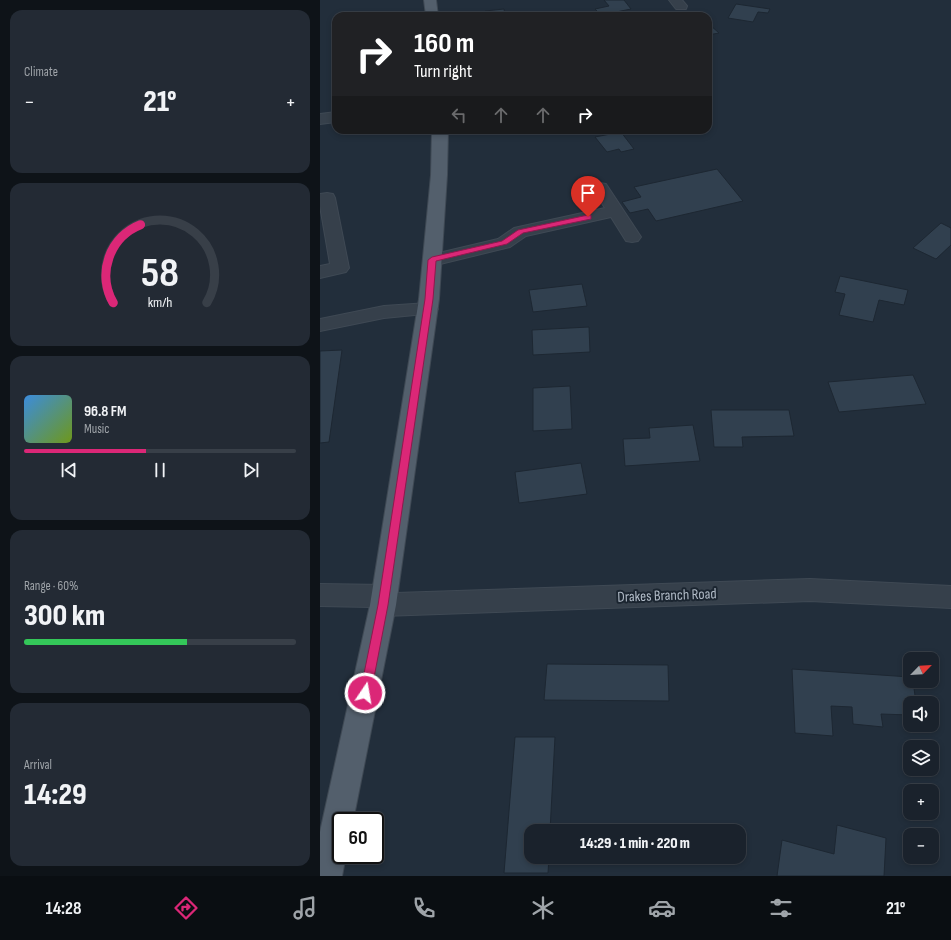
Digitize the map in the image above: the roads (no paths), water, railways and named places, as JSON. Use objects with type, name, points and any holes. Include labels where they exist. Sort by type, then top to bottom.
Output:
[{"type":"main road","points":[[430,0],[432,12]]},
{"type":"main road","points":[[326,876],[384,601],[428,309],[439,175],[440,134]]},
{"type":"street","points":[[320,119],[332,118]]},
{"type":"street","points":[[600,188],[632,237]]},
{"type":"street","points":[[320,198],[327,198],[340,268],[320,272]]},
{"type":"street","points":[[432,260],[504,243],[520,232],[616,211]]},
{"type":"street","points":[[320,325],[384,312],[428,309]]},
{"type":"street","name":"Drakes Branch Road","points":[[320,595],[384,601],[810,590],[951,597]]}]
